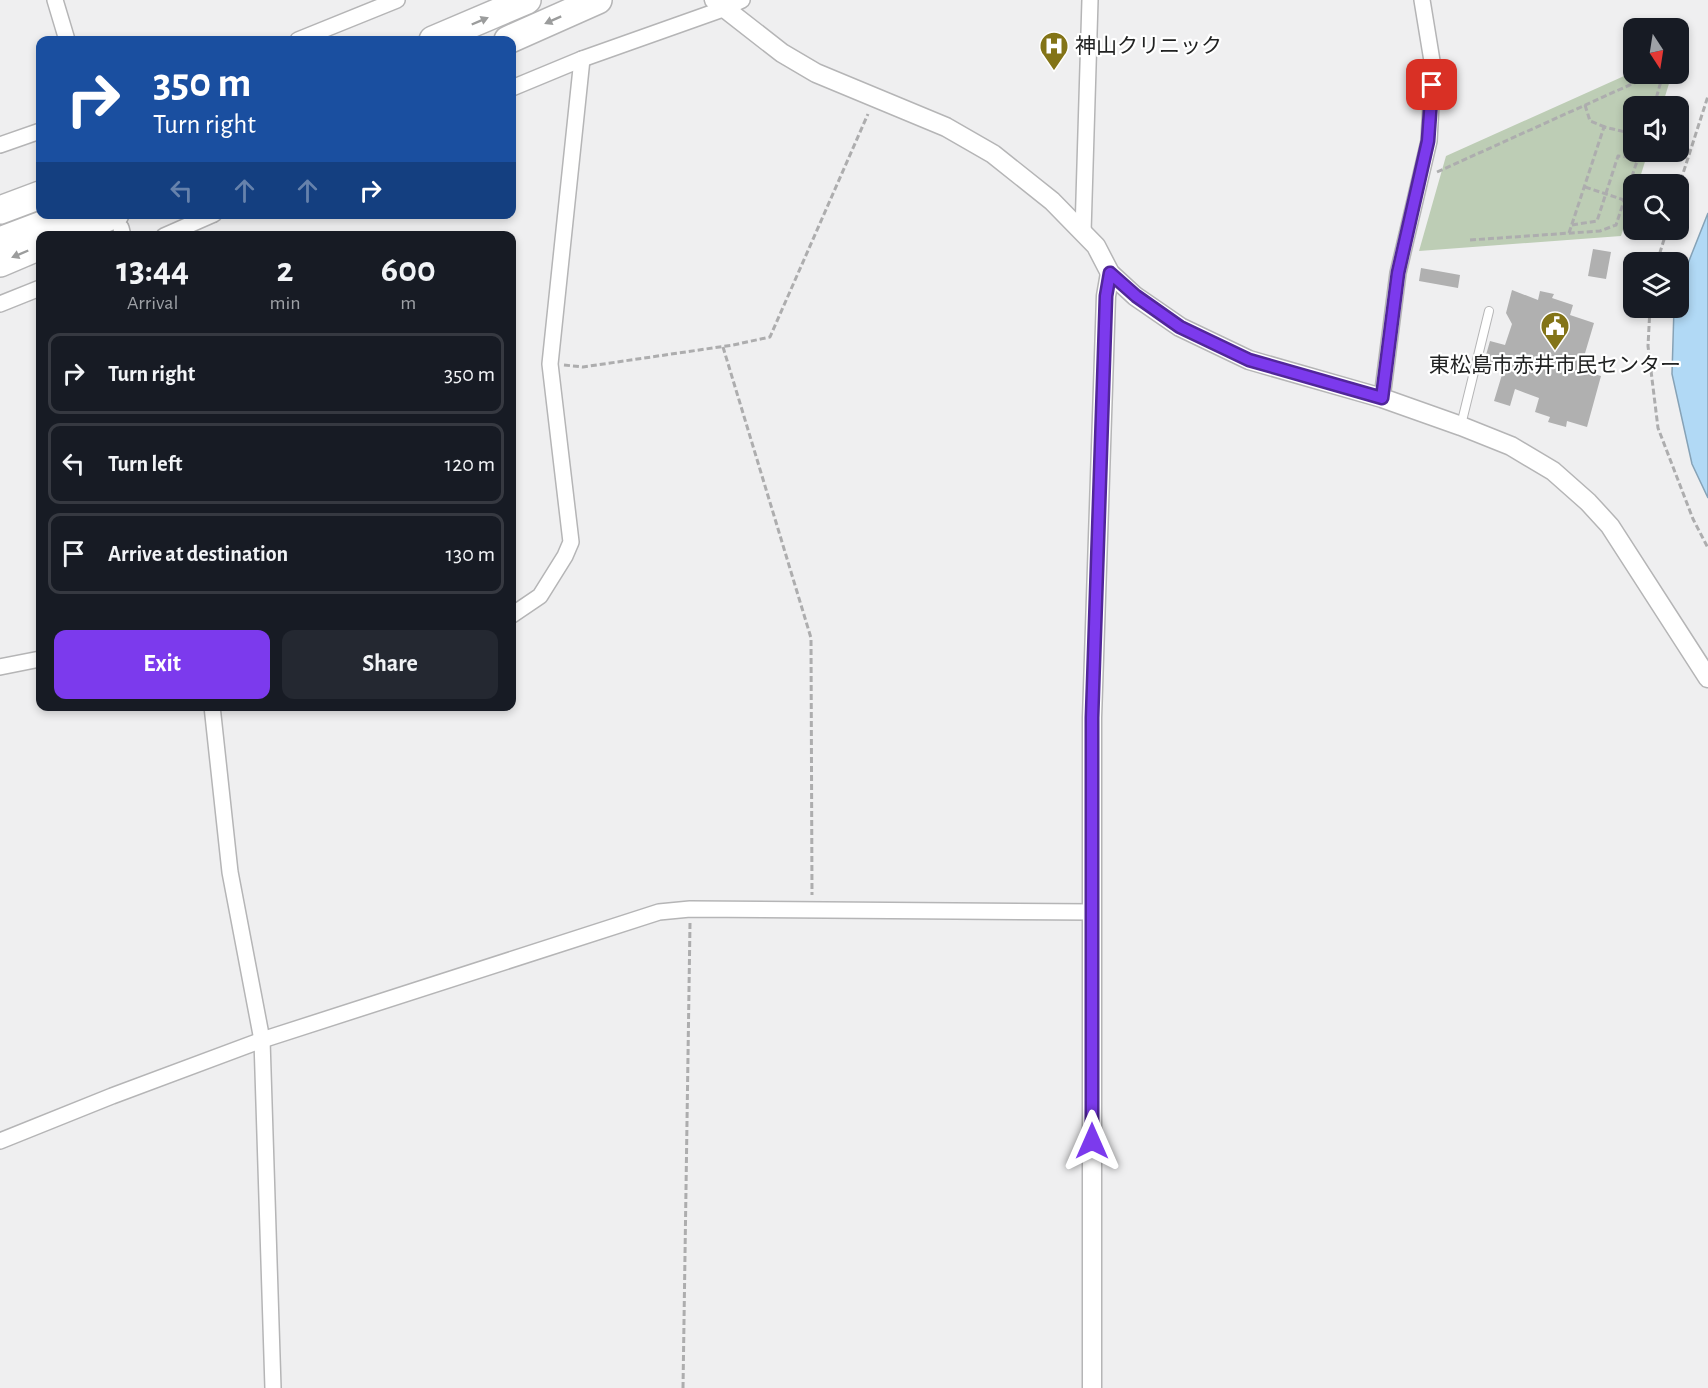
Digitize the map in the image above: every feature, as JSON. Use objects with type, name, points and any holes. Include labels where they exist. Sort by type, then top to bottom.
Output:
[{"type":"highway","points":[[442,36],[527,0]]},
{"type":"highway","points":[[516,36],[598,0]]},
{"type":"highway","points":[[0,210],[36,196]]},
{"type":"highway","points":[[0,241],[58,219]]},
{"type":"highway","points":[[93,231],[120,226]]},
{"type":"highway","points":[[0,263],[36,248]]},
{"type":"street","points":[[55,0],[66,36]]},
{"type":"street","points":[[308,36],[397,0]]},
{"type":"street","points":[[516,86],[718,5],[742,0]]},
{"type":"street","points":[[1083,232],[1090,0]]},
{"type":"street","points":[[1382,398],[1398,273],[1428,141],[1433,67],[1425,2]]},
{"type":"street","points":[[718,5],[782,53],[808,68],[945,127],[993,154],[1052,201],[1083,232],[1096,246],[1110,273],[1136,296],[1180,327],[1249,360],[1382,398],[1461,426],[1510,446],[1553,471],[1611,526],[1708,678]]},
{"type":"street","points":[[516,612],[540,596],[571,542],[550,364],[582,59]]},
{"type":"street","points":[[0,145],[36,132]]},
{"type":"street","points":[[175,231],[203,219]]},
{"type":"street","points":[[1092,1388],[1092,718],[1106,296],[1110,273]]},
{"type":"street","points":[[0,304],[36,290]]},
{"type":"street","points":[[0,668],[36,660]]},
{"type":"street","points":[[213,711],[231,872],[262,1040],[273,1388]]},
{"type":"street","points":[[0,1141],[262,1040],[659,912],[690,909],[812,909],[1093,912]]},
{"type":"lane","points":[[1461,426],[1489,311]]},
{"type":"path","points":[[1419,180],[1632,84]]},
{"type":"path","points":[[550,364],[583,367],[723,347],[770,337],[876,96]]},
{"type":"path","points":[[1683,174],[1708,96]]},
{"type":"path","points":[[1585,105],[1590,122],[1623,132]]},
{"type":"path","points":[[1569,233],[1605,127],[1607,128]]},
{"type":"path","points":[[1572,225],[1597,221],[1618,156],[1623,156]]},
{"type":"path","points":[[1585,187],[1623,200]]},
{"type":"path","points":[[1470,240],[1600,231],[1616,225],[1623,203]]},
{"type":"path","points":[[1649,318],[1648,346],[1658,428],[1693,519],[1708,548]]},
{"type":"path","points":[[723,347],[811,638],[812,909]]},
{"type":"path","points":[[682,1388],[690,909]]},
{"type":"green space","points":[[1623,76],[1623,84],[1669,84],[1665,96],[1623,96],[1623,162],[1645,162],[1641,174],[1623,174],[1621,236],[1419,251],[1446,156]]},
{"type":"water","points":[[1708,213],[1708,498],[1692,464],[1672,374],[1674,318],[1689,318],[1689,261]]},
{"type":"building","points":[[1593,249],[1611,252],[1606,279],[1588,276]]},
{"type":"building","points":[[1421,268],[1460,275],[1458,288],[1419,281]]},
{"type":"building","points":[[1512,290],[1538,300],[1540,291],[1554,294],[1552,298],[1573,305],[1570,315],[1594,323],[1580,370],[1601,376],[1587,427],[1567,421],[1566,427],[1548,422],[1550,417],[1535,412],[1539,398],[1515,389],[1510,406],[1494,401],[1504,368],[1484,362],[1490,341],[1505,345],[1512,324],[1506,313]]},
{"type":"place","name":"神山クリニック","points":[[1054,72]]},
{"type":"place","name":"東松島市赤井市民センター","points":[[1555,352]]},
{"type":"route","points":[[1092,1141],[1092,718],[1106,296],[1110,273],[1136,296],[1180,327],[1249,360],[1382,398],[1398,273],[1428,141],[1432,85]]}]
